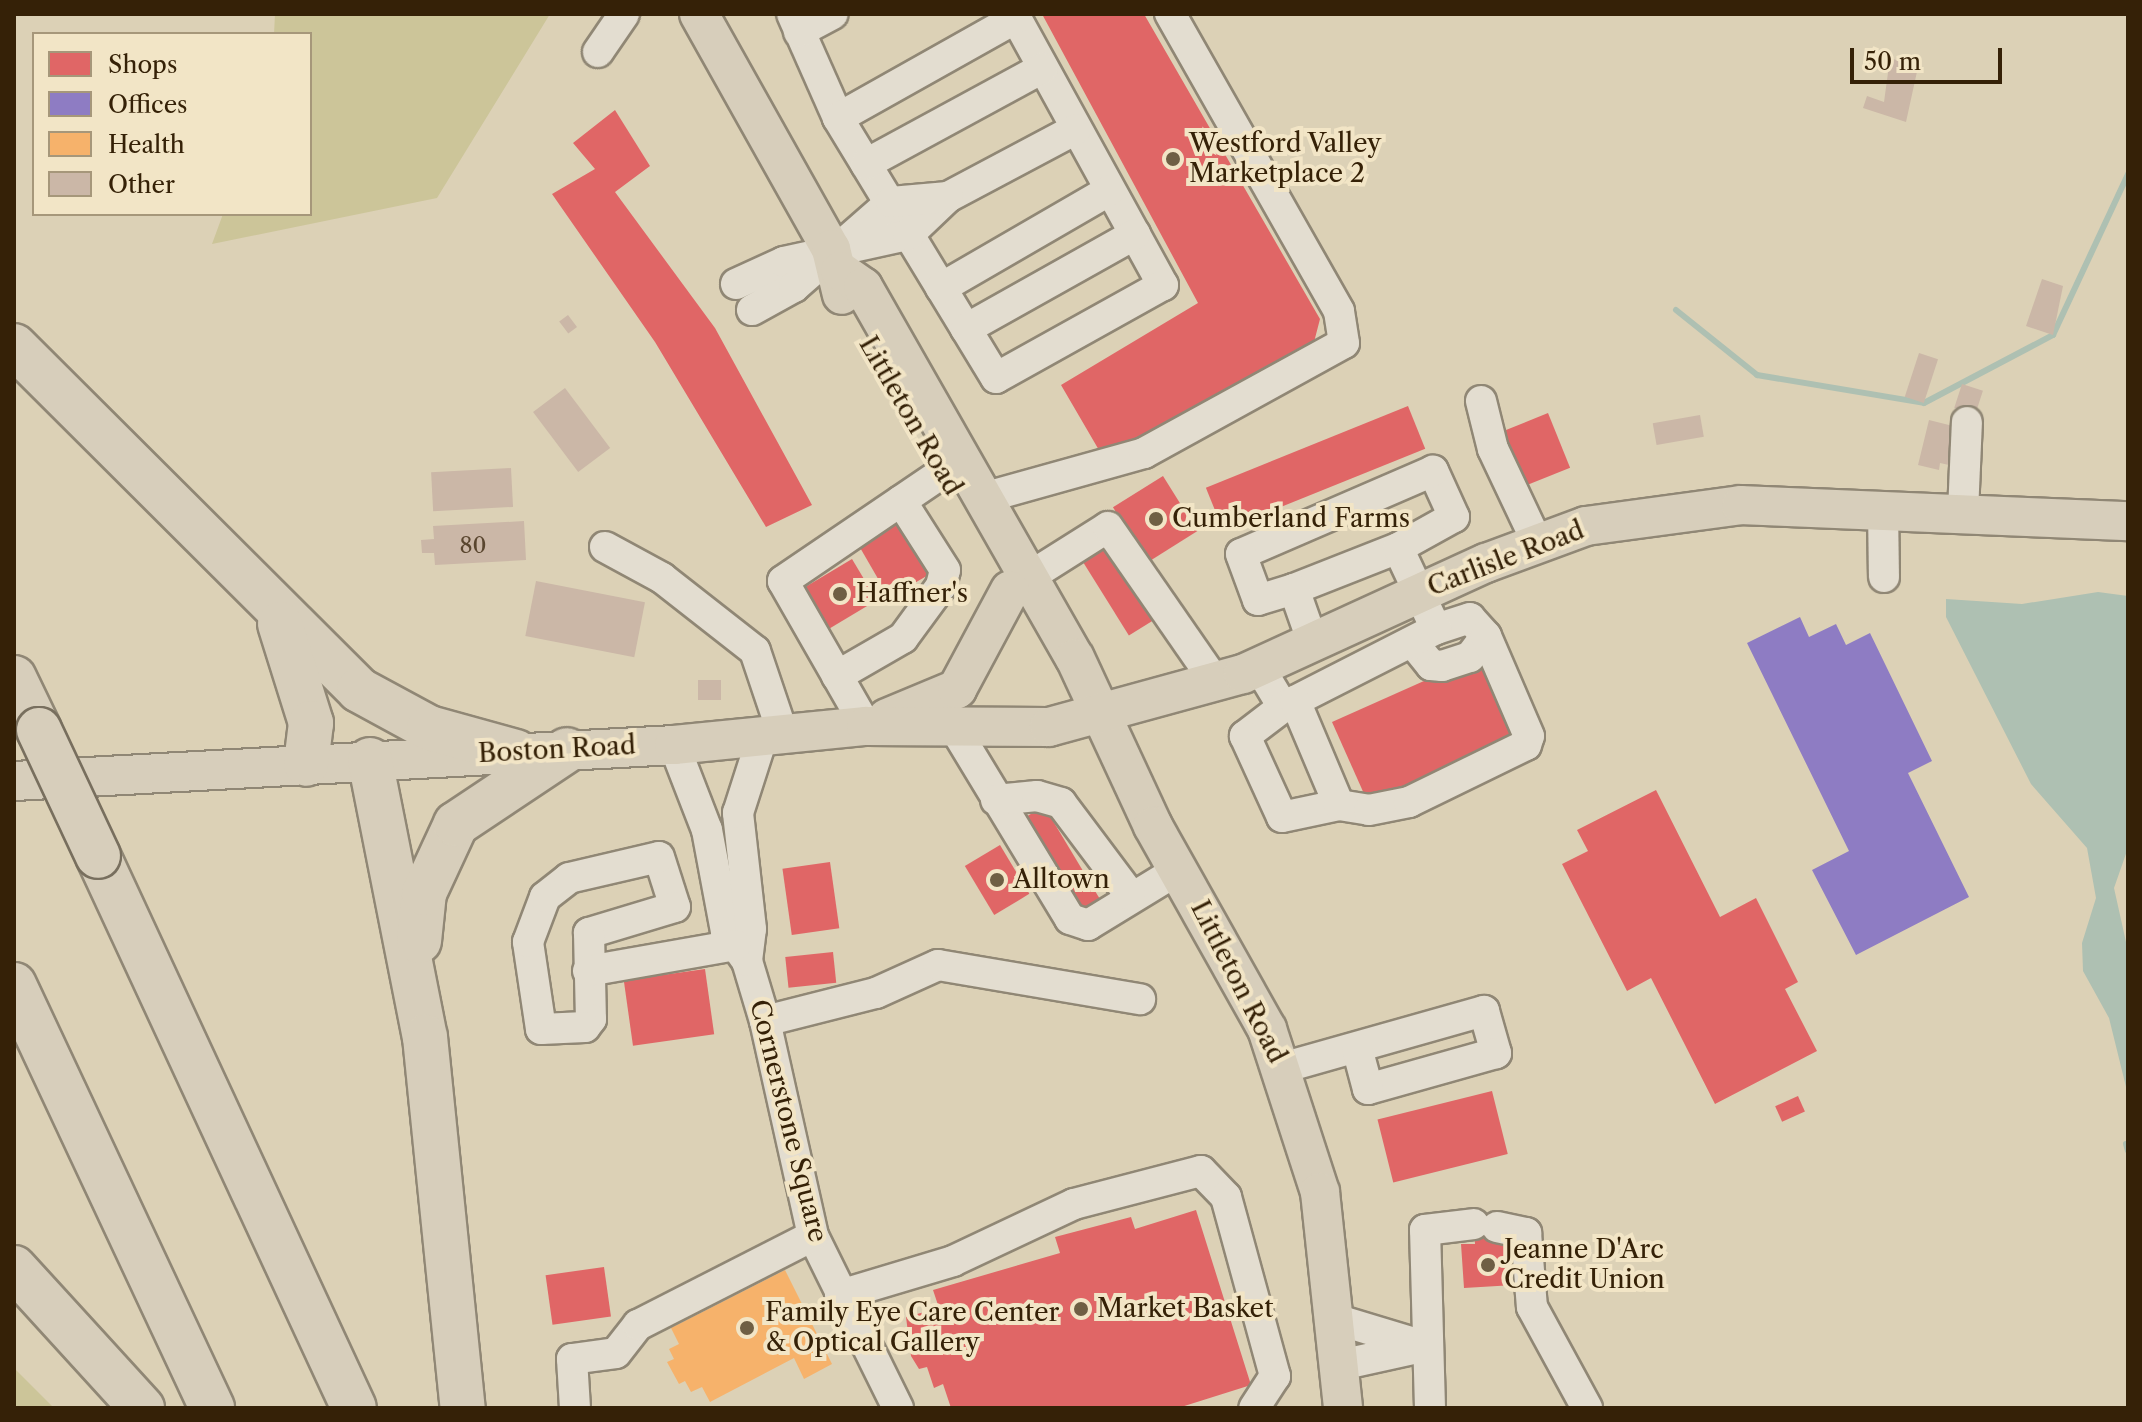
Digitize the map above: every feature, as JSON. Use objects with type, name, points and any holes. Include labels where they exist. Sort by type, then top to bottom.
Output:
[{"type":"highway","points":[[14,346],[330,666],[392,712],[516,752]]},
{"type":"highway","points":[[273,608],[305,691],[306,764]]},
{"type":"highway","points":[[14,678],[354,1408]]},
{"type":"highway","points":[[419,1003],[419,925],[440,851],[485,799],[567,750]]},
{"type":"highway","points":[[370,760],[419,1003],[463,1408]]},
{"type":"highway","points":[[14,985],[212,1408]]},
{"type":"highway","points":[[14,1268],[142,1408]]},
{"type":"main road","name":"Littleton Road","points":[[699,14],[836,260],[863,287],[983,498],[1019,583]]},
{"type":"main road","name":"Littleton Road","points":[[836,260],[843,301],[942,473],[1019,583],[1098,716],[1178,870],[1243,980],[1282,1068],[1320,1192],[1335,1319],[1337,1394]]},
{"type":"main road","name":"Carlisle Road","points":[[1098,716],[1216,683],[1259,667],[1537,542],[1658,513],[1741,505],[1883,508],[2128,521]]},
{"type":"main road","points":[[866,726],[957,689],[1019,583]]},
{"type":"main road","name":"Boston Road","points":[[14,781],[674,745],[866,726],[952,724],[1049,727],[1098,716]]},
{"type":"lane","points":[[598,52],[624,14]]},
{"type":"lane","points":[[833,14],[796,23],[838,118],[996,378],[1163,285],[1016,18],[838,118]]},
{"type":"lane","points":[[983,498],[1144,453],[1344,343],[1339,311],[1170,14]]},
{"type":"lane","points":[[866,164],[1043,68]]},
{"type":"lane","points":[[736,284],[836,260],[908,235],[948,197],[1076,129]]},
{"type":"lane","points":[[941,288],[1110,190]]},
{"type":"lane","points":[[752,310],[836,260],[891,202],[948,197]]},
{"type":"lane","points":[[966,329],[1135,234]]},
{"type":"lane","points":[[1481,401],[1493,449],[1537,542]]},
{"type":"lane","points":[[1963,512],[1967,422]]},
{"type":"lane","points":[[1433,471],[1454,517],[1398,548],[1294,589],[1258,600],[1241,554],[1433,471]]},
{"type":"lane","points":[[866,726],[783,581],[942,473]]},
{"type":"lane","points":[[837,676],[903,638],[941,586],[945,570],[901,501]]},
{"type":"lane","points":[[1883,508],[1884,577]]},
{"type":"lane","points":[[1019,583],[1108,527],[1216,683]]},
{"type":"lane","points":[[605,547],[662,578],[755,651],[773,734]]},
{"type":"lane","points":[[1398,548],[1419,593],[1431,665],[1442,666],[1470,657],[1486,636],[1529,736],[1526,745],[1409,802],[1369,810],[1339,805],[1282,817],[1245,736],[1289,704],[1425,637]]},
{"type":"lane","points":[[1294,589],[1313,643]]},
{"type":"lane","points":[[1259,667],[1289,704],[1339,805]]},
{"type":"lane","points":[[952,724],[1070,919],[1088,925],[1130,895],[1178,870]]},
{"type":"lane","name":"Cornerstone Square","points":[[741,953],[751,929],[738,813],[773,734]]},
{"type":"lane","name":"Cornerstone Square","points":[[674,745],[707,830],[726,932],[741,953],[765,1021],[813,1236],[898,1408]]},
{"type":"lane","points":[[996,800],[1037,796],[1061,803],[1130,895]]},
{"type":"lane","points":[[659,857],[675,907],[589,933],[588,971],[585,1027],[541,1029],[528,942],[545,897],[569,878],[659,857]]},
{"type":"lane","points":[[588,971],[741,953]]},
{"type":"lane","points":[[765,1021],[876,993],[938,965],[1140,999]]},
{"type":"lane","points":[[1282,1068],[1357,1048]]},
{"type":"lane","points":[[840,1295],[953,1261],[1074,1204],[1201,1171],[1226,1197],[1275,1376],[1254,1408]]},
{"type":"lane","points":[[1430,1408],[1425,1230],[1486,1226],[1526,1233],[1532,1307],[1587,1408]]},
{"type":"lane","points":[[575,1408],[572,1359],[616,1353],[638,1325],[813,1236]]},
{"type":"lane","points":[[1335,1319],[1427,1347]]},
{"type":"lane","points":[[1337,1394],[1427,1347]]},
{"type":"shaded area","points":[[275,14],[550,14],[437,198],[212,244],[222,216],[312,216],[312,32],[274,32]]},
{"type":"shaded area","points":[[2098,592],[2128,596],[2128,848],[2114,888],[2128,951],[2128,1095],[2109,1018],[2083,971],[2082,943],[2096,898],[2087,848],[2031,784],[1946,617],[1946,599],[2022,604]]},
{"type":"shaded area","points":[[14,1368],[54,1408],[14,1408]]},
{"type":"building: Shops","name":"Westford Valley Marketplace 2","points":[[1042,14],[1144,14],[1320,319],[1313,346],[1103,457],[1061,385],[1198,303]]},
{"type":"building: Shops","points":[[615,110],[650,166],[615,192],[715,328],[812,505],[766,527],[655,342],[552,194],[595,169],[573,143]]},
{"type":"building: Shops","points":[[1408,406],[1425,449],[1223,530],[1206,488]]},
{"type":"building: Shops","points":[[1548,413],[1570,468],[1524,486],[1502,432]]},
{"type":"building: Shops","name":"Cumberland Farms","points":[[1163,476],[1197,531],[1147,562],[1113,507]]},
{"type":"building: Shops","points":[[907,517],[938,570],[889,598],[859,545]]},
{"type":"building: Shops","name":"Cumberland Farms","points":[[1106,546],[1153,621],[1129,635],[1082,561]]},
{"type":"building: Shops","name":"Haffner's","points":[[852,559],[877,600],[829,629],[804,588]]},
{"type":"building: Shops","points":[[1480,656],[1517,739],[1369,805],[1332,722]]},
{"type":"building: Shops","points":[[1656,790],[1720,917],[1756,898],[1798,982],[1785,989],[1817,1051],[1715,1104],[1651,978],[1627,991],[1562,864],[1588,851],[1577,830]]},
{"type":"building: Shops","points":[[1044,806],[1102,902],[1079,915],[1022,819]]},
{"type":"building: Shops","name":"Alltown","points":[[1000,845],[1029,894],[994,915],[965,866]]},
{"type":"building: Shops","points":[[830,862],[839,928],[792,935],[782,869]]},
{"type":"building: Shops","points":[[833,952],[836,983],[789,988],[785,957]]},
{"type":"building: Shops","points":[[705,969],[714,1034],[633,1046],[624,980]]},
{"type":"building: Shops","points":[[1492,1091],[1508,1154],[1393,1183],[1378,1120]]},
{"type":"building: Shops","points":[[1798,1096],[1805,1112],[1782,1122],[1775,1106]]},
{"type":"building: Shops","name":"Market Basket","points":[[1196,1210],[1251,1385],[1178,1408],[951,1408],[943,1384],[934,1388],[927,1367],[919,1369],[911,1356],[906,1317],[939,1308],[933,1290],[1060,1253],[1055,1237],[1131,1217],[1135,1229]]},
{"type":"building: Shops","name":"Jeanne D'Arc Credit Union","points":[[1496,1213],[1512,1241],[1514,1285],[1464,1288],[1461,1244],[1475,1244],[1473,1215]]},
{"type":"building: Shops","points":[[604,1267],[611,1317],[553,1325],[546,1275]]},
{"type":"building: Offices","points":[[1800,617],[1809,637],[1836,624],[1846,645],[1870,633],[1932,761],[1908,773],[1969,897],[1856,955],[1812,870],[1849,851],[1747,643]]},
{"type":"building: Health","points":[[785,1270],[832,1364],[804,1379],[794,1358],[710,1402],[702,1387],[691,1392],[685,1381],[679,1384],[667,1362],[674,1359],[669,1349],[679,1344],[671,1328]]},
{"type":"building: Other","points":[[1890,58],[1918,67],[1906,122],[1863,108],[1867,96],[1884,102]]},
{"type":"building: Other","points":[[2042,279],[2063,286],[2053,335],[2026,326]]},
{"type":"building: Other","points":[[568,315],[577,327],[568,334],[559,322]]},
{"type":"building: Other","points":[[1919,353],[1938,359],[1924,403],[1905,397]]},
{"type":"building: Other","points":[[1962,384],[1983,391],[1975,415],[1954,408]]},
{"type":"building: Other","points":[[565,388],[610,448],[578,472],[533,412]]},
{"type":"building: Other","points":[[1700,415],[1704,437],[1657,445],[1653,423]]},
{"type":"building: Other","points":[[1929,420],[1953,426],[1949,465],[1940,463],[1939,470],[1918,465]]},
{"type":"building: Other","points":[[511,468],[513,507],[433,511],[431,472]]},
{"type":"building: Other","points":[[524,521],[526,560],[435,565],[434,553],[422,553],[421,540],[434,539],[433,526]]},
{"type":"building: Other","points":[[536,581],[645,602],[634,657],[525,636]]},
{"type":"building: Other","points":[[698,680],[721,680],[721,700],[698,700]]},
{"type":"waterway","points":[[1676,310],[1757,375],[1924,403],[2053,335],[2128,174]]},
{"type":"waterway","points":[[2126,1144],[2128,1151]]},
{"type":"place","name":"Westford Valley Marketplace 2","points":[[1173,159]]},
{"type":"place","name":"Cumberland Farms","points":[[1156,519]]},
{"type":"place","name":"Haffner's","points":[[840,594]]},
{"type":"place","name":"Alltown","points":[[997,880]]},
{"type":"place","name":"Jeanne D'Arc Credit Union","points":[[1488,1265]]},
{"type":"place","name":"Market Basket","points":[[1081,1309]]},
{"type":"place","name":"Family Eye Care Center & Optical Gallery","points":[[747,1328]]}]
